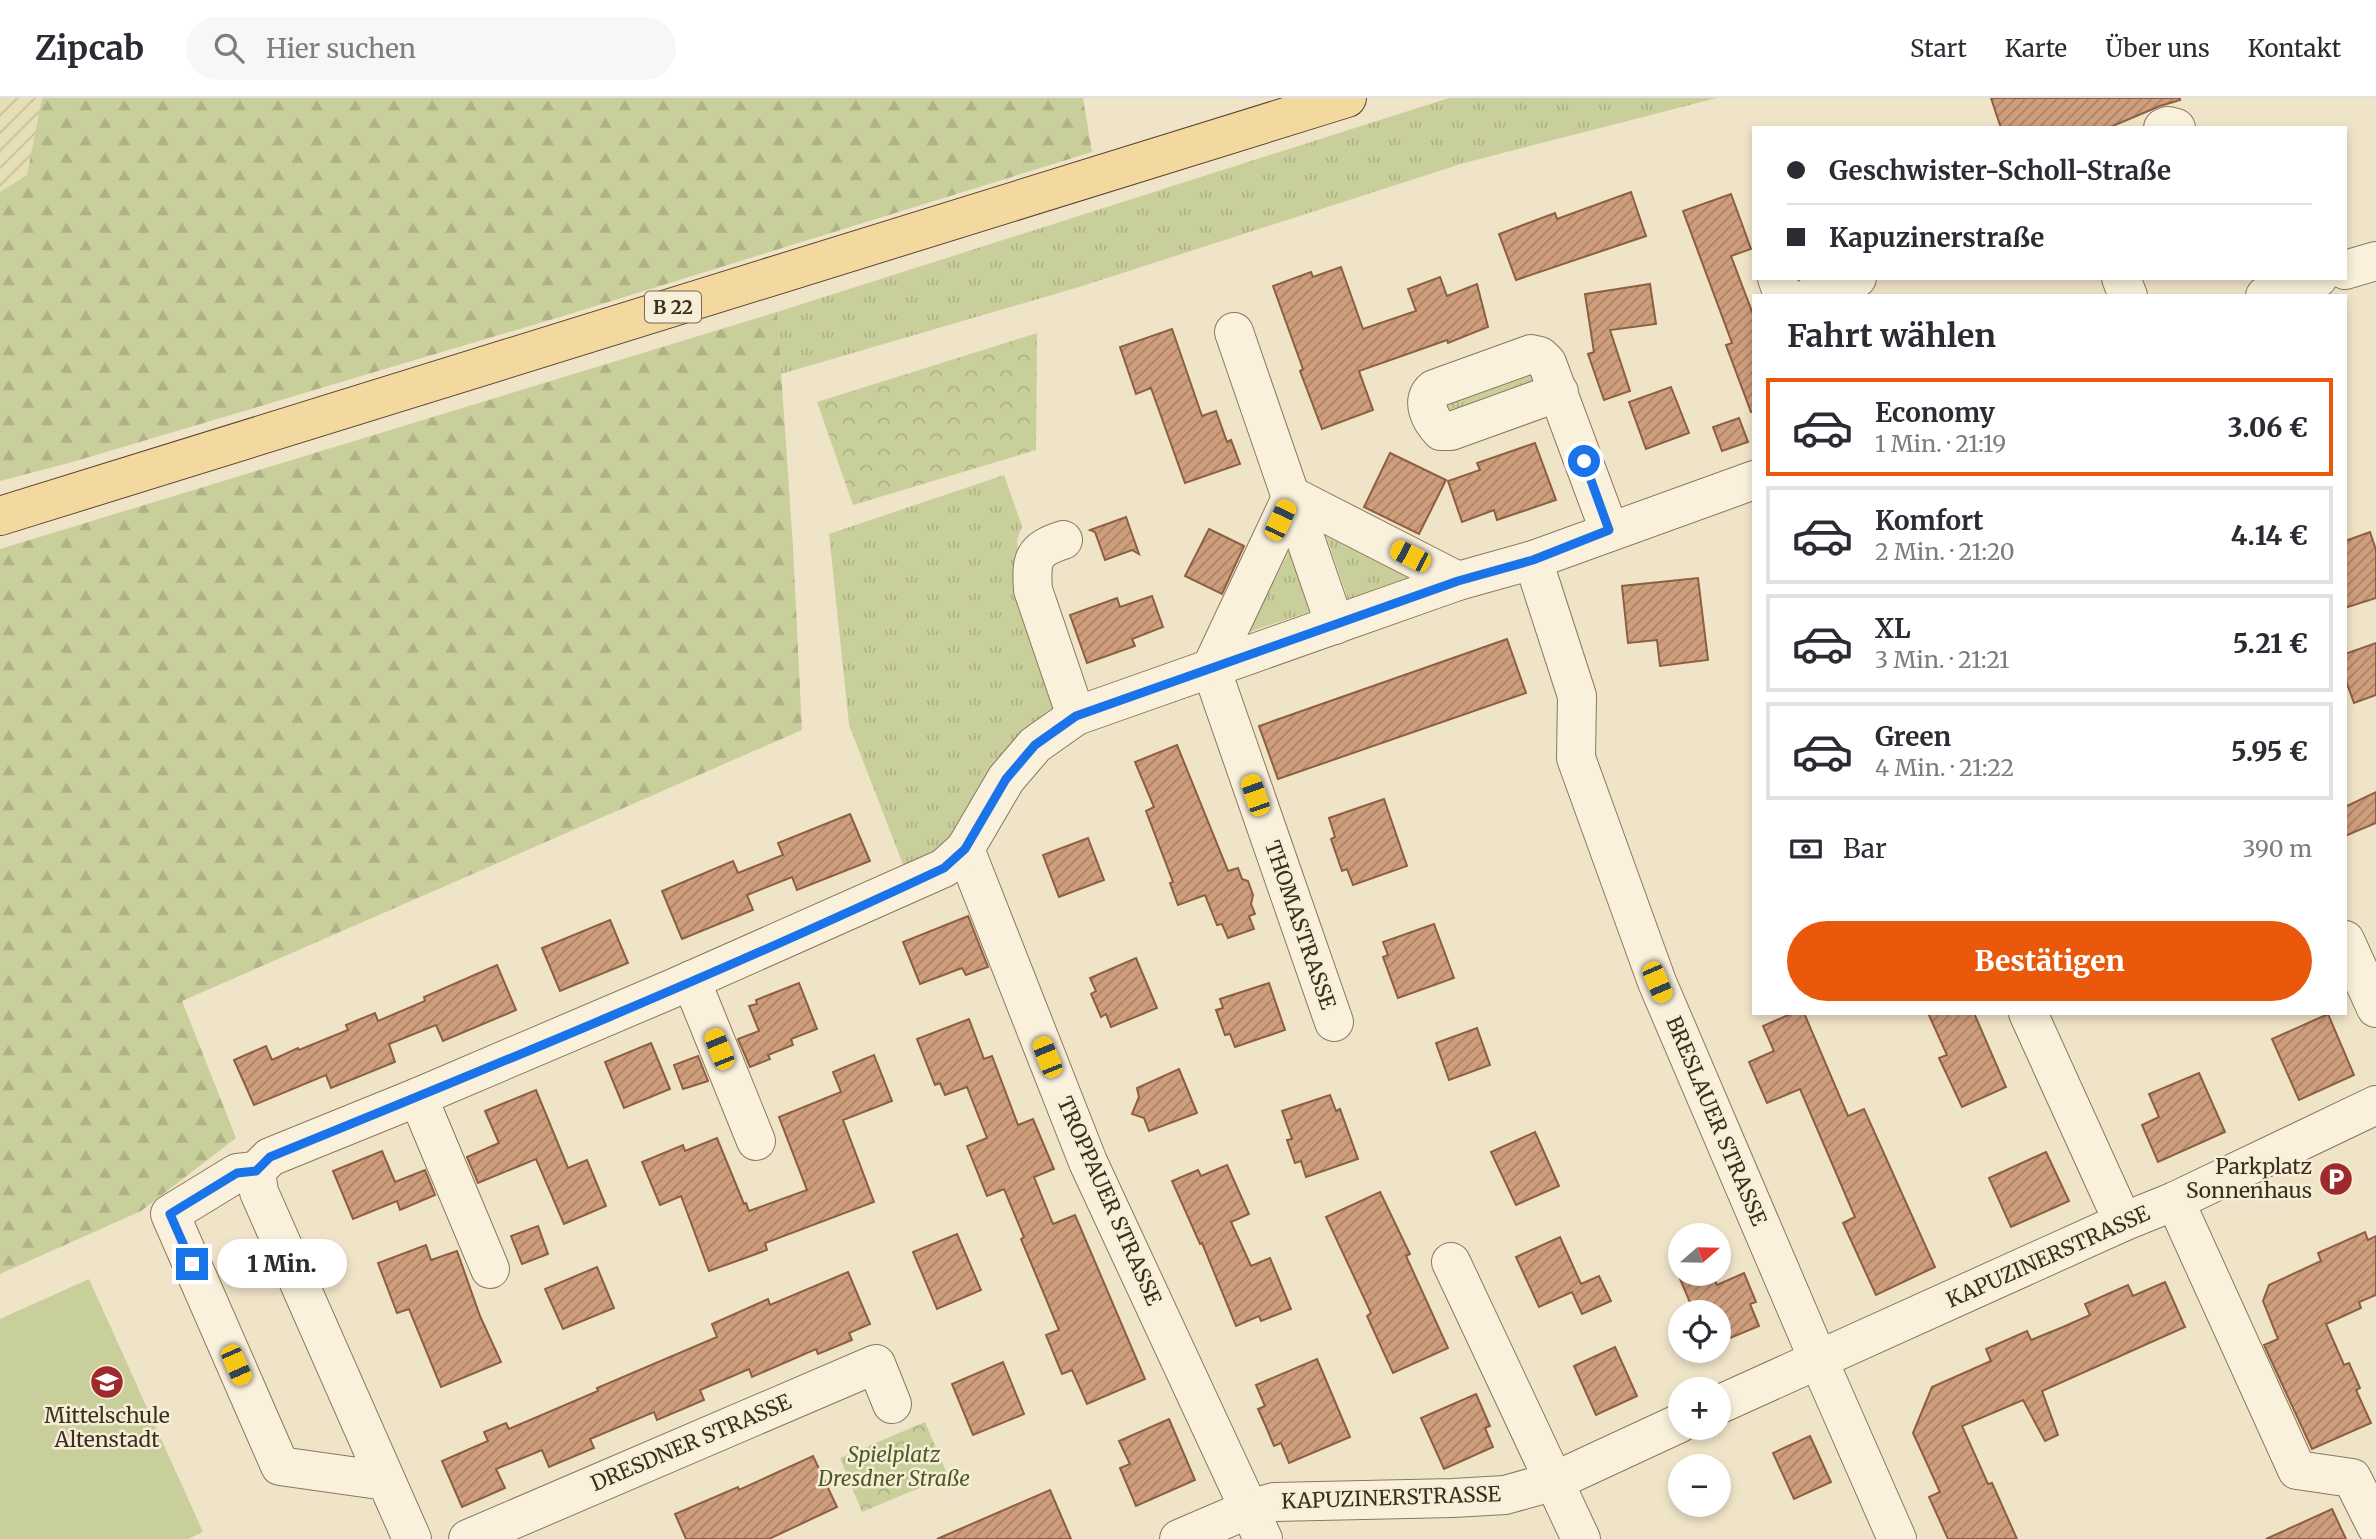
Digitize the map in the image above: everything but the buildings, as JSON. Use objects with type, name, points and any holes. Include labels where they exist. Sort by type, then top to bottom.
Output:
[{"type":"main road","name":"B 22","points":[[0,516],[1347,98]]},
{"type":"street","points":[[2347,269],[2376,261]]},
{"type":"street","points":[[1816,294],[1852,280]]},
{"type":"street","points":[[2271,294],[2312,280]]},
{"type":"street","points":[[1234,332],[1335,625]]},
{"type":"street","points":[[1559,392],[1609,530]]},
{"type":"street","points":[[386,1481],[281,1466],[170,1214],[237,1173],[256,1171],[270,1157],[691,980],[944,868],[965,849],[1006,779],[1035,745],[1076,716],[1458,581],[1533,560],[1609,530],[1752,481]]},
{"type":"street","points":[[1292,496],[1458,581]]},
{"type":"street","points":[[1211,668],[1292,496]]},
{"type":"street","points":[[1063,540],[1039,551],[1034,559],[1033,590],[1076,716]]},
{"type":"street","name":"BRESLAUER STRASSE","points":[[1533,560],[1577,696],[1576,758],[1657,982],[1897,1539]]},
{"type":"street","name":"THOMASTRASSE","points":[[1211,668],[1334,1022]]},
{"type":"street","name":"TROPPAUER STRASSE","points":[[965,849],[1088,1161],[1256,1524]]},
{"type":"street","points":[[2347,944],[2376,1008]]},
{"type":"street","points":[[691,980],[756,1141]]},
{"type":"street","points":[[2029,1015],[2123,1222]]},
{"type":"street","points":[[418,1097],[490,1269]]},
{"type":"street","name":"KAPUZINERSTRASSE","points":[[1731,1399],[2175,1201],[2376,1105]]},
{"type":"street","points":[[256,1171],[259,1192],[412,1539]]},
{"type":"street","points":[[2175,1201],[2297,1470],[2352,1478],[2376,1526]]},
{"type":"street","points":[[1451,1262],[1581,1539]]},
{"type":"street","name":"DRESDNER STRASSE","points":[[468,1539],[876,1364],[892,1404]]},
{"type":"street","name":"KAPUZINERSTRASSE","points":[[1179,1539],[1256,1524],[1274,1502],[1505,1495],[1555,1481],[1668,1429]]},
{"type":"shaded area","points":[[0,98],[42,98],[27,175],[0,192]]},
{"type":"green space","points":[[42,98],[1083,98],[1092,152],[560,317],[69,463],[0,481],[0,192],[27,175]]},
{"type":"green space","points":[[1449,98],[1717,98],[1464,163],[1079,287],[781,374],[777,312]]},
{"type":"green space","points":[[777,312],[802,730],[182,1001],[236,1138],[141,1211],[0,1274],[0,549]]},
{"type":"green space","points":[[1037,333],[1036,450],[853,505],[817,402]]},
{"type":"green space","points":[[1529,366],[1540,380],[1450,418],[1442,398]]},
{"type":"green space","points":[[1004,475],[1022,526],[1017,540],[1019,569],[1064,708],[954,839],[934,855],[904,867],[849,725],[829,534]]},
{"type":"green space","points":[[1325,533],[1416,575],[1348,599]]},
{"type":"green space","points":[[1293,543],[1315,610],[1249,632]]},
{"type":"green space","points":[[89,1279],[203,1532],[188,1539],[0,1539],[0,1319]]},
{"type":"green space","name":"Spielplatz Dresdner Straße","points":[[925,1422],[948,1476],[862,1512],[840,1458]]},
{"type":"place","name":"Parkplatz Sonnenhaus","points":[[2336,1179]]},
{"type":"place","name":"Mittelschule Altenstadt","points":[[107,1382]]},
{"type":"route","points":[[192,1264],[170,1214],[237,1173],[256,1171],[270,1157],[650,998],[944,868],[965,849],[1006,779],[1035,745],[1076,716],[1458,581],[1533,560],[1609,530],[1584,461]]}]
